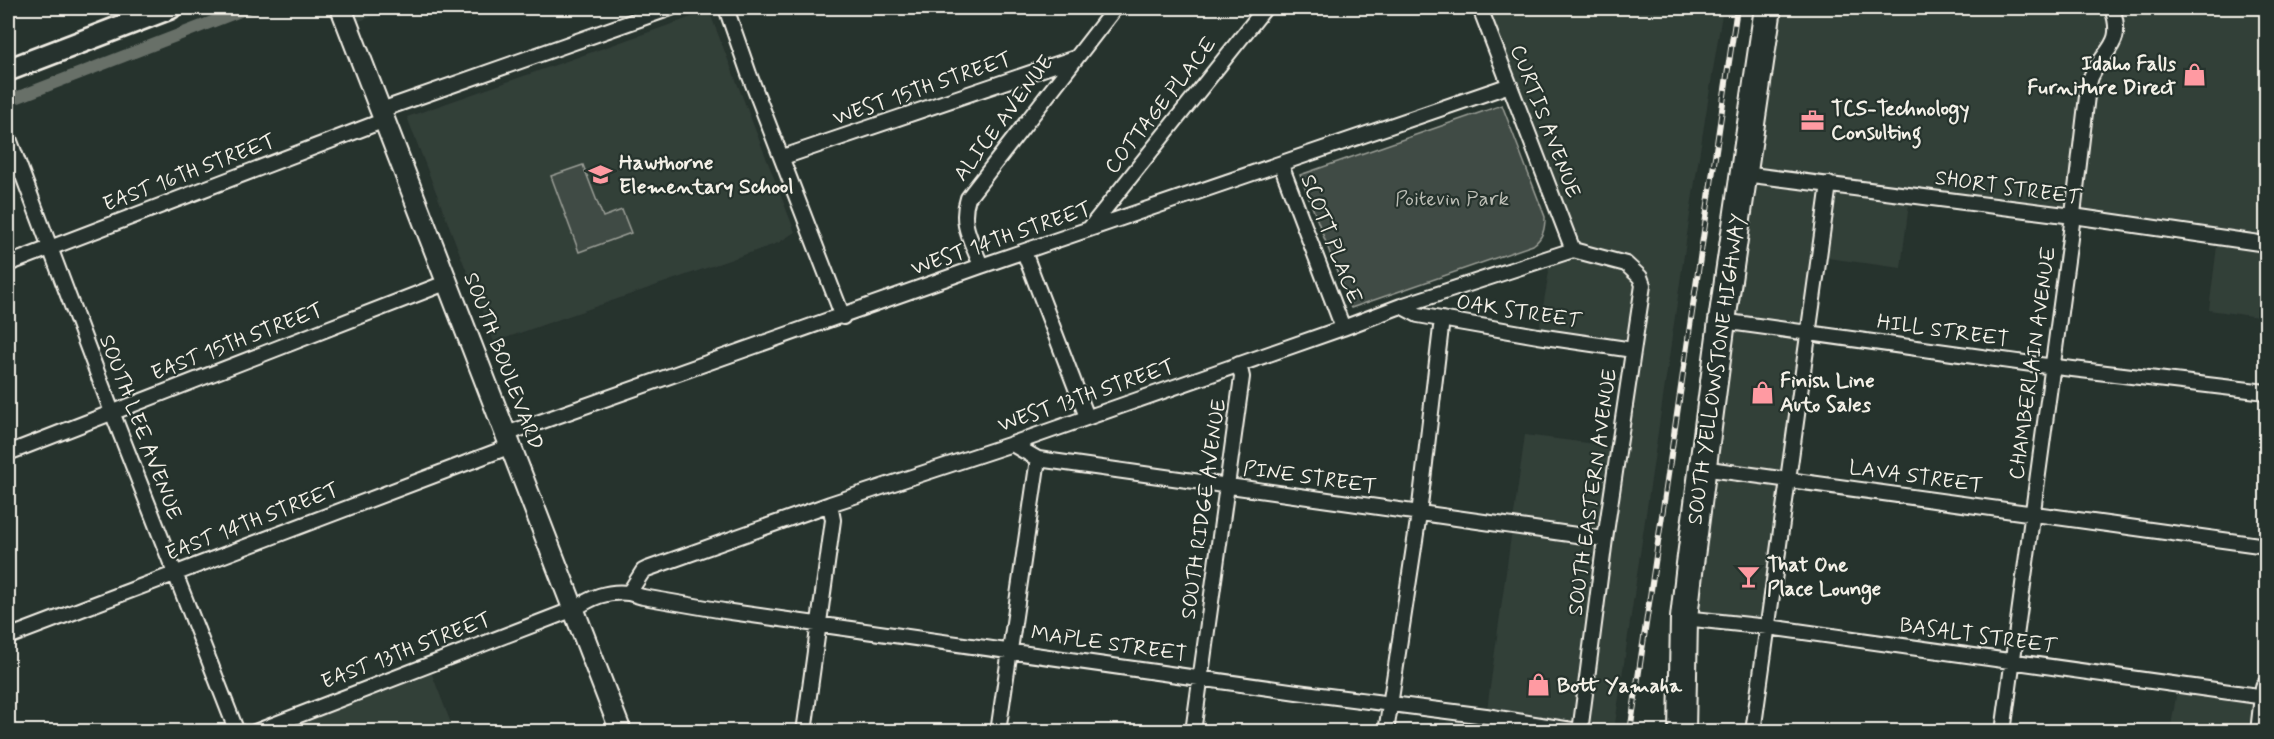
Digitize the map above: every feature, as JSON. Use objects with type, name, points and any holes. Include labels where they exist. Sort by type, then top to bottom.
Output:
[{"type":"highway","name":"SOUTH YELLOWSTONE HIGHWAY","points":[[1682,732],[1684,618],[1722,321],[1768,8]]},
{"type":"main road","points":[[8,70],[170,8]]},
{"type":"street","name":"SOUTH BOULEVARD","points":[[341,8],[621,732]]},
{"type":"street","name":"EAST 16TH STREET","points":[[8,264],[383,115],[671,8]]},
{"type":"street","points":[[726,8],[749,74],[843,316]]},
{"type":"street","name":"ALICE AVENUE","points":[[981,266],[964,220],[968,198],[1115,8]]},
{"type":"street","name":"COTTAGE PLACE","points":[[1088,229],[1265,8]]},
{"type":"street","name":"CURTIS AVENUE","points":[[1480,8],[1573,250]]},
{"type":"street","name":"CHAMBERLAIN AVENUE","points":[[2002,732],[2073,216],[2086,96],[2091,77],[2115,42],[2117,22],[2112,8]]},
{"type":"street","name":"WEST 15TH STREET","points":[[783,157],[1075,58]]},
{"type":"street","name":"WEST 14TH STREET","points":[[509,440],[981,266],[1510,86]]},
{"type":"street","name":"SOUTH LEE AVENUE","points":[[8,136],[112,412],[237,732]]},
{"type":"street","name":"SCOTT PLACE","points":[[1281,165],[1343,328]]},
{"type":"street","name":"SHORT STREET","points":[[1744,174],[2073,216],[2266,244]]},
{"type":"street","points":[[1753,732],[1829,184]]},
{"type":"street","name":"SOUTH EASTERN AVENUE","points":[[1573,250],[1626,264],[1640,277],[1643,285],[1605,539],[1582,731]]},
{"type":"street","name":"WEST 13TH STREET","points":[[628,593],[643,571],[647,569],[830,504],[1012,444],[1401,306],[1573,250]]},
{"type":"street","points":[[1024,252],[1087,417]]},
{"type":"street","name":"EAST 15TH STREET","points":[[8,453],[448,282]]},
{"type":"street","name":"OAK STREET","points":[[1401,306],[1418,315],[1442,320],[1633,350]]},
{"type":"street","points":[[1386,732],[1419,514],[1442,320]]},
{"type":"street","name":"HILL STREET","points":[[1722,321],[2266,392]]},
{"type":"street","name":"SOUTH RIDGE AVENUE","points":[[1193,732],[1242,377],[1239,364]]},
{"type":"street","name":"EAST 14TH STREET","points":[[8,637],[509,440]]},
{"type":"street","name":"PINE STREET","points":[[1012,444],[1038,459],[1605,539]]},
{"type":"street","points":[[998,732],[1038,459]]},
{"type":"street","name":"LAVA STREET","points":[[1702,468],[2266,546]]},
{"type":"street","points":[[804,732],[833,520],[830,504]]},
{"type":"street","points":[[574,609],[592,598],[607,593],[617,591],[628,593]]},
{"type":"street","name":"MAPLE STREET","points":[[628,593],[724,611],[1582,731]]},
{"type":"street","name":"EAST 13TH STREET","points":[[255,732],[574,609]]},
{"type":"street","name":"BASALT STREET","points":[[1684,618],[2266,692]]},
{"type":"street","points":[[2261,732],[2266,692]]},
{"type":"shaded area","points":[[341,8],[397,8],[348,25]]},
{"type":"shaded area","points":[[1481,8],[1723,8],[1693,194],[1614,731],[1484,731],[1525,435],[1619,447],[1633,350],[1538,336],[1549,272],[1545,258],[1572,250]]},
{"type":"shaded area","points":[[1779,8],[2266,8],[2266,318],[2209,310],[2218,238],[1910,195],[1901,268],[1820,257],[1768,627],[1695,619],[1711,468]]},
{"type":"shaded area","name":"Hawthorne Elementary School","points":[[709,11],[795,232],[778,243],[494,342],[407,117]]},
{"type":"shaded area","points":[[428,664],[454,731],[254,732]]},
{"type":"shaded area","points":[[2178,685],[2265,697],[2266,731],[2170,732]]},
{"type":"green space","name":"Poitevin Park","points":[[1502,105],[1545,217],[1544,229],[1539,239],[1533,245],[1351,308],[1300,175]]},
{"type":"green space","points":[[583,165],[603,217],[622,210],[631,233],[579,252],[551,176]]},
{"type":"waterway","points":[[8,101],[248,8]]},
{"type":"railway","points":[[1630,732],[1737,8]]},
{"type":"place","name":"Idaho Falls Furniture Direct","points":[[2194,75]]},
{"type":"place","name":"TCS-Technology Consulting","points":[[1813,120]]},
{"type":"place","name":"Hawthorne Elementary School","points":[[601,174]]},
{"type":"place","name":"Finish Line Auto Sales","points":[[1762,392]]},
{"type":"place","name":"That One Place Lounge","points":[[1749,576]]},
{"type":"place","name":"Bott Yamaha","points":[[1539,685]]}]
